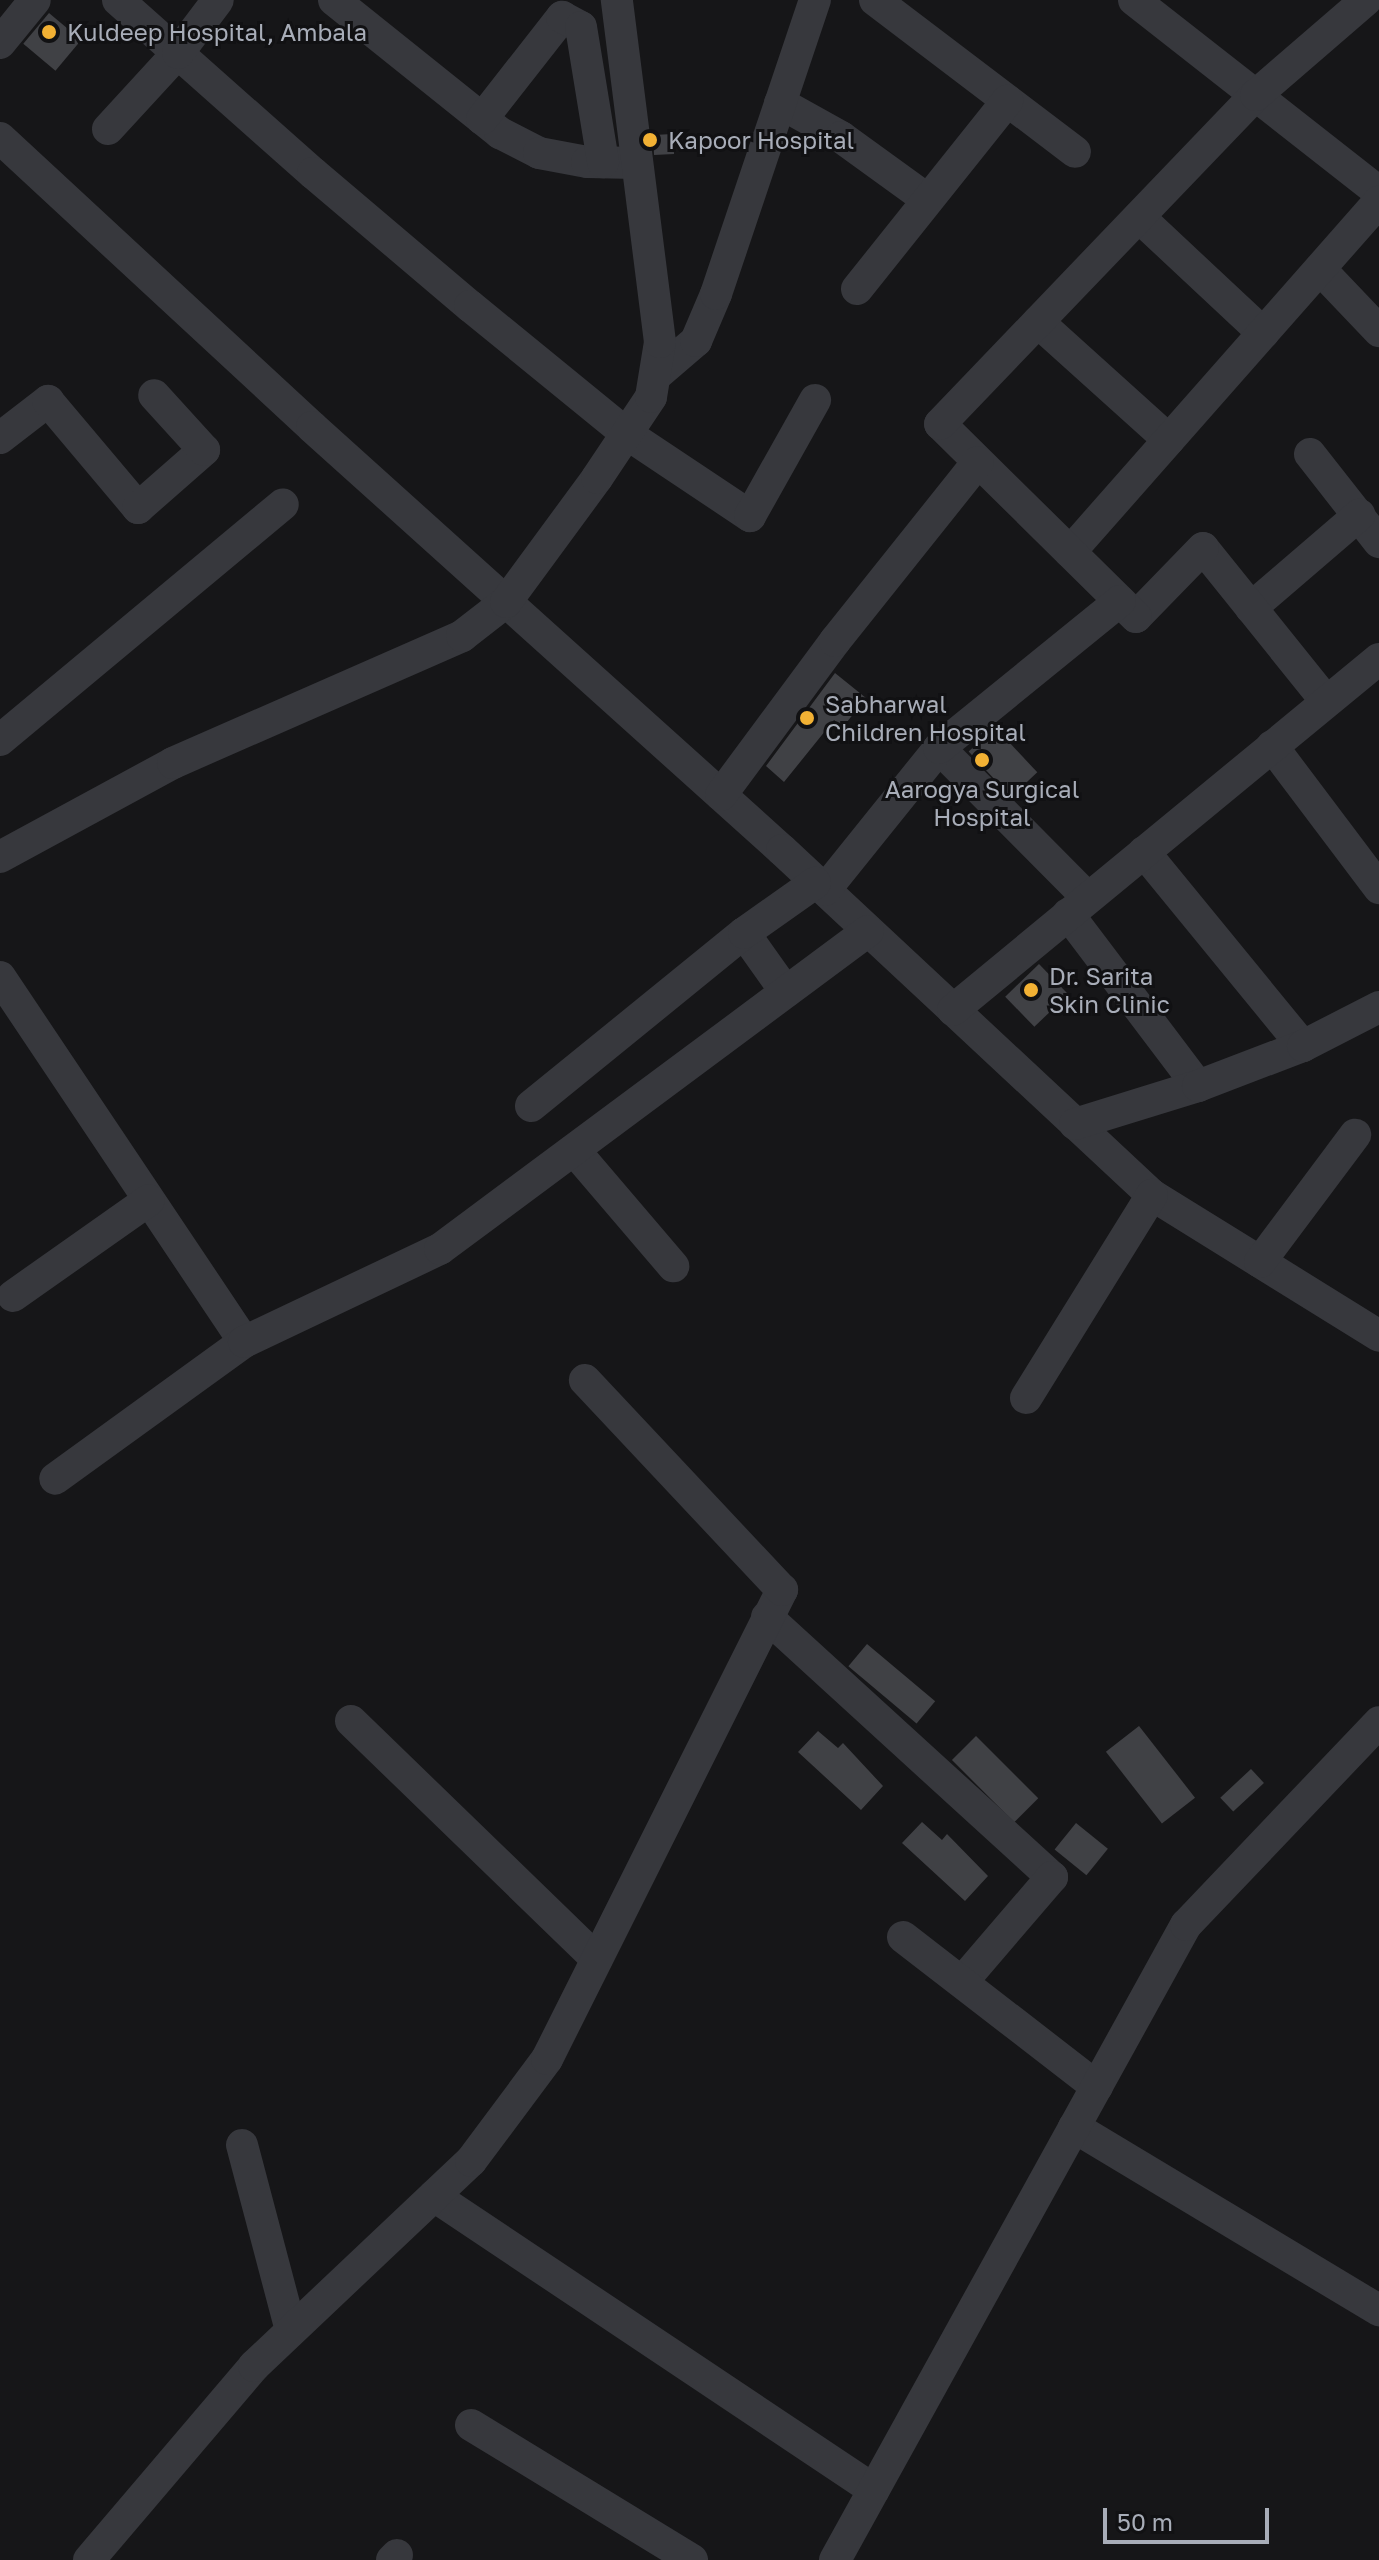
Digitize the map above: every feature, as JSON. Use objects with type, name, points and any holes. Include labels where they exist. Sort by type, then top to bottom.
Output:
[{"type":"street","points":[[0,43],[35,0]]},
{"type":"street","points":[[118,0],[325,183],[627,434],[750,516],[815,400]]},
{"type":"street","points":[[108,129],[178,53],[218,0]]},
{"type":"street","points":[[334,0],[500,133],[539,153],[603,162],[637,163]]},
{"type":"street","points":[[0,857],[173,763],[462,636],[506,602],[627,434],[651,397],[660,342],[618,8],[570,0]]},
{"type":"street","points":[[655,376],[696,341],[716,294],[815,0]]},
{"type":"street","points":[[875,0],[1075,152]]},
{"type":"street","points":[[1134,0],[1379,192]]},
{"type":"street","points":[[1326,701],[1203,548],[1136,617],[940,424],[1256,95],[1366,0]]},
{"type":"street","points":[[482,119],[562,17],[581,27],[603,162]]},
{"type":"street","points":[[857,289],[1007,101]]},
{"type":"street","points":[[780,103],[841,137],[928,200]]},
{"type":"street","points":[[0,138],[721,795],[1152,1195],[1379,1336]]},
{"type":"street","points":[[1070,552],[1379,202]]},
{"type":"street","points":[[1139,217],[1263,333]]},
{"type":"street","points":[[1320,269],[1379,331]]},
{"type":"street","points":[[1038,322],[1169,440]]},
{"type":"street","points":[[0,438],[48,401],[138,508],[204,450],[154,395]]},
{"type":"street","points":[[1310,454],[1379,542]]},
{"type":"street","points":[[721,795],[835,641],[978,462]]},
{"type":"street","points":[[0,740],[283,504]]},
{"type":"street","points":[[1251,608],[1359,515]]},
{"type":"street","points":[[531,1106],[744,933],[820,887],[939,748],[1120,601]]},
{"type":"street","points":[[953,1010],[1379,659]]},
{"type":"street","points":[[1272,746],[1379,888]]},
{"type":"street","points":[[939,748],[1078,906],[1198,1086]]},
{"type":"street","points":[[1144,852],[1303,1046]]},
{"type":"street","points":[[55,1479],[244,1342],[440,1249],[868,931]]},
{"type":"street","points":[[744,933],[786,992]]},
{"type":"street","points":[[0,977],[244,1342]]},
{"type":"street","points":[[1075,1124],[1198,1086],[1303,1046],[1379,1007]]},
{"type":"street","points":[[1260,1262],[1355,1135]]},
{"type":"street","points":[[574,1150],[673,1266]]},
{"type":"street","points":[[1026,1398],[1152,1195]]},
{"type":"street","points":[[13,1296],[149,1200]]},
{"type":"street","points":[[89,2560],[254,2366],[471,2161],[547,2059],[782,1590],[585,1380]]},
{"type":"street","points":[[767,1617],[1052,1877],[962,1982]]},
{"type":"street","points":[[351,1721],[597,1959]]},
{"type":"street","points":[[835,2560],[1186,1925],[1379,1722]]},
{"type":"street","points":[[903,1937],[1097,2087]]},
{"type":"street","points":[[1074,2127],[1379,2310]]},
{"type":"street","points":[[242,2145],[291,2331]]},
{"type":"street","points":[[434,2196],[874,2490]]},
{"type":"street","points":[[471,2425],[692,2560]]},
{"type":"building","points":[[49,13],[81,40],[55,71],[23,44]]},
{"type":"building","points":[[673,134],[674,154],[654,155],[653,135]]},
{"type":"building","points":[[835,673],[866,698],[843,727],[834,720],[784,782],[766,766]]},
{"type":"building","points":[[995,727],[1037,772],[1011,797],[969,752]]},
{"type":"building","points":[[1039,964],[1068,994],[1034,1027],[1005,997]]},
{"type":"building","points":[[867,1644],[935,1701],[917,1723],[848,1666]]},
{"type":"building","points":[[1139,1726],[1195,1798],[1162,1824],[1106,1752]]},
{"type":"building","points":[[818,1731],[838,1748],[843,1743],[883,1786],[861,1810],[798,1752]]},
{"type":"building","points":[[976,1736],[1038,1798],[1014,1822],[952,1760]]},
{"type":"building","points":[[1251,1769],[1264,1783],[1233,1812],[1220,1798]]},
{"type":"building","points":[[922,1822],[942,1840],[947,1834],[988,1876],[965,1901],[902,1843]]},
{"type":"building","points":[[1076,1823],[1108,1849],[1086,1875],[1055,1849]]},
{"type":"place","name":"Kuldeep Hospital, Ambala","points":[[49,32]]},
{"type":"place","name":"Kapoor Hospital","points":[[650,140]]},
{"type":"place","name":"Sabharwal Children Hospital","points":[[807,718]]},
{"type":"place","name":"Aarogya Surgical Hospital","points":[[982,760]]},
{"type":"place","name":"Dr. Sarita Skin Clinic","points":[[1031,990]]}]
